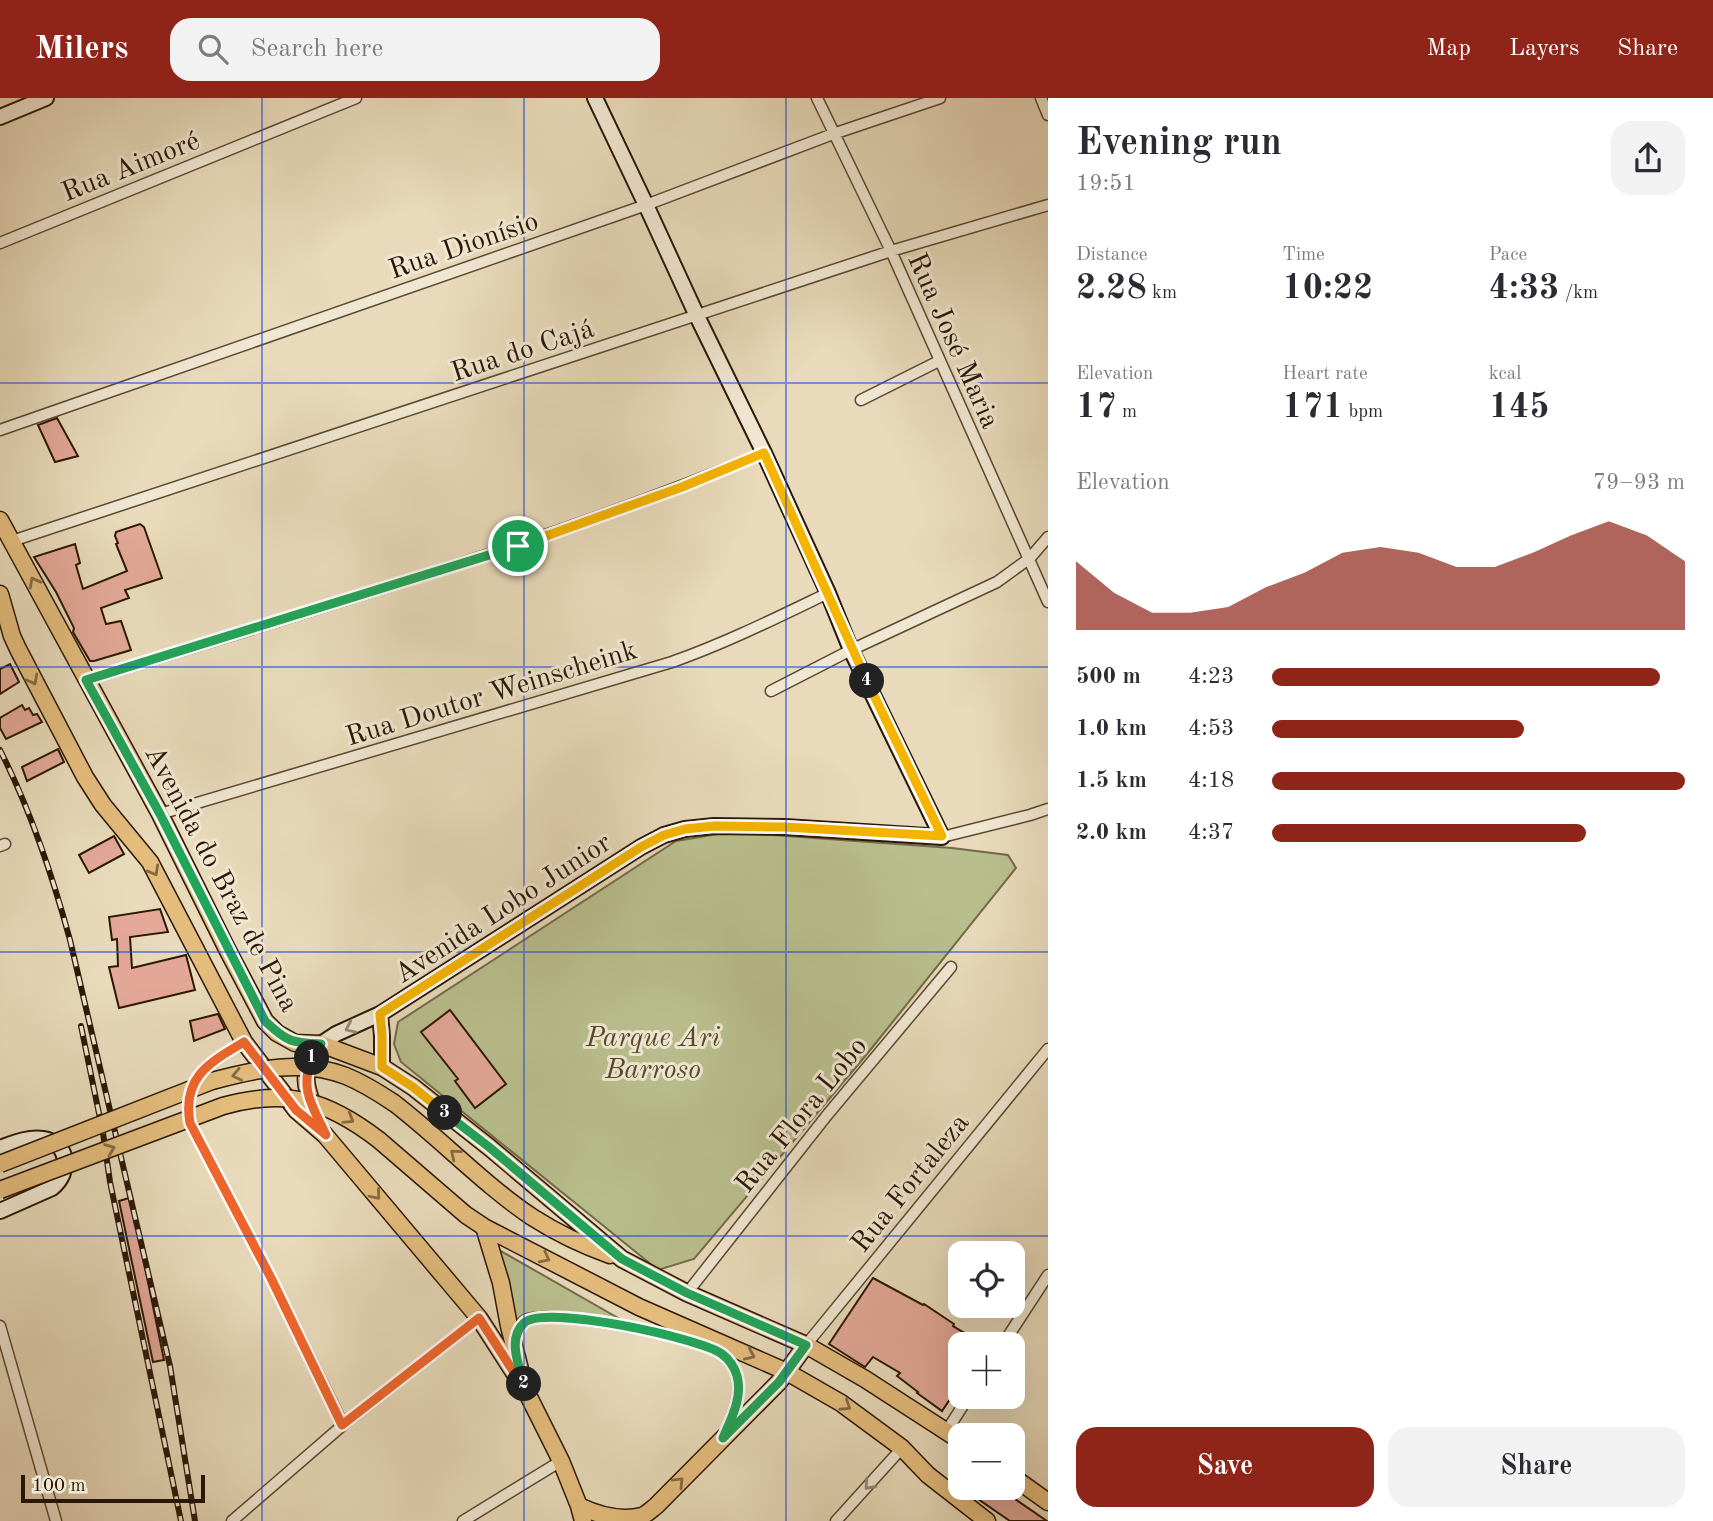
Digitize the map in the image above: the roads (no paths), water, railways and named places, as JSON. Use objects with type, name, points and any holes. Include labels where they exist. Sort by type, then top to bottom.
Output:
[{"type":"main road","name":"Avenida do Braz de Pina","points":[[0,520],[160,814],[265,1021],[286,1040],[321,1044],[375,1064],[413,1087],[622,1259],[687,1293],[806,1345],[946,1432]]},
{"type":"main road","name":"Avenida do Braz de Pina","points":[[0,594],[18,649],[85,778],[103,805],[150,862],[244,1042],[296,1110],[326,1135],[479,1318],[526,1391]]},
{"type":"main road","points":[[321,1044],[309,1065],[306,1091],[326,1135]]},
{"type":"main road","points":[[306,1091],[320,1074],[375,1064]]},
{"type":"main road","points":[[0,1164],[234,1075],[282,1067],[317,1069],[346,1076],[394,1103],[532,1216],[589,1247],[622,1259]]},
{"type":"main road","points":[[0,1190],[241,1101],[282,1097],[323,1106],[350,1119],[379,1140],[484,1227],[639,1307],[787,1372],[841,1403],[902,1448],[928,1475],[987,1521]]},
{"type":"main road","points":[[484,1227],[501,1283],[526,1391],[561,1461],[581,1513],[627,1521],[643,1516],[656,1506],[787,1372],[806,1345]]},
{"type":"main road","points":[[1025,1486],[1048,1502]]},
{"type":"street","points":[[0,117],[46,98]]},
{"type":"street","name":"Rua Aimoré","points":[[0,243],[356,98]]},
{"type":"street","points":[[595,98],[696,316],[764,453],[852,650],[942,836],[1030,816],[1048,809]]},
{"type":"street","name":"Rua José Maria","points":[[817,98],[891,251],[1048,602]]},
{"type":"street","name":"Rua Dionísio","points":[[0,430],[646,205],[833,134],[940,98]]},
{"type":"street","points":[[1041,98],[1048,115]]},
{"type":"street","name":"Rua do Cajá","points":[[12,541],[891,251],[1048,205]]},
{"type":"street","points":[[862,400],[939,361]]},
{"type":"street","points":[[86,680],[518,546],[682,487],[764,453]]},
{"type":"street","points":[[771,691],[997,582],[1030,558],[1048,537]]},
{"type":"street","name":"Rua Doutor Weinscheink","points":[[160,814],[672,662],[712,648],[828,593]]},
{"type":"street","name":"Avenida Lobo Junior","points":[[321,1044],[336,1034],[380,1014],[641,847],[664,835],[685,829],[714,826],[785,827],[942,836]]},
{"type":"street","name":"Rua Flora Lobo","points":[[687,1293],[828,1114],[951,967]]},
{"type":"street","name":"Avenida Lobo Junior","points":[[375,1064],[382,1035],[380,1014]]},
{"type":"street","points":[[244,1042],[202,1070],[189,1094],[190,1123],[271,1278],[342,1425]]},
{"type":"street","name":"Rua Fortaleza","points":[[806,1345],[1048,1049]]},
{"type":"street","points":[[0,1149],[31,1139],[45,1139],[55,1143],[62,1151],[65,1169],[59,1183],[52,1188],[0,1211]]},
{"type":"street","points":[[1011,1332],[1048,1275]]},
{"type":"street","points":[[1036,1292],[1048,1297]]},
{"type":"street","points":[[232,1521],[342,1425],[479,1318]]},
{"type":"street","points":[[514,1343],[522,1324],[529,1320],[575,1318],[628,1326],[721,1353],[731,1363],[737,1376],[739,1393],[723,1438]]},
{"type":"street","points":[[0,1326],[56,1521]]},
{"type":"street","points":[[946,1432],[961,1409]]},
{"type":"street","points":[[836,1521],[902,1448]]},
{"type":"street","points":[[463,1521],[561,1461]]},
{"type":"railway","points":[[0,750],[40,843],[70,940],[170,1366],[195,1521]]},
{"type":"railway","points":[[81,1026],[110,1182],[181,1521]]},
{"type":"park label","name":"Parque Ari Barroso","points":[[653,1052]]}]
